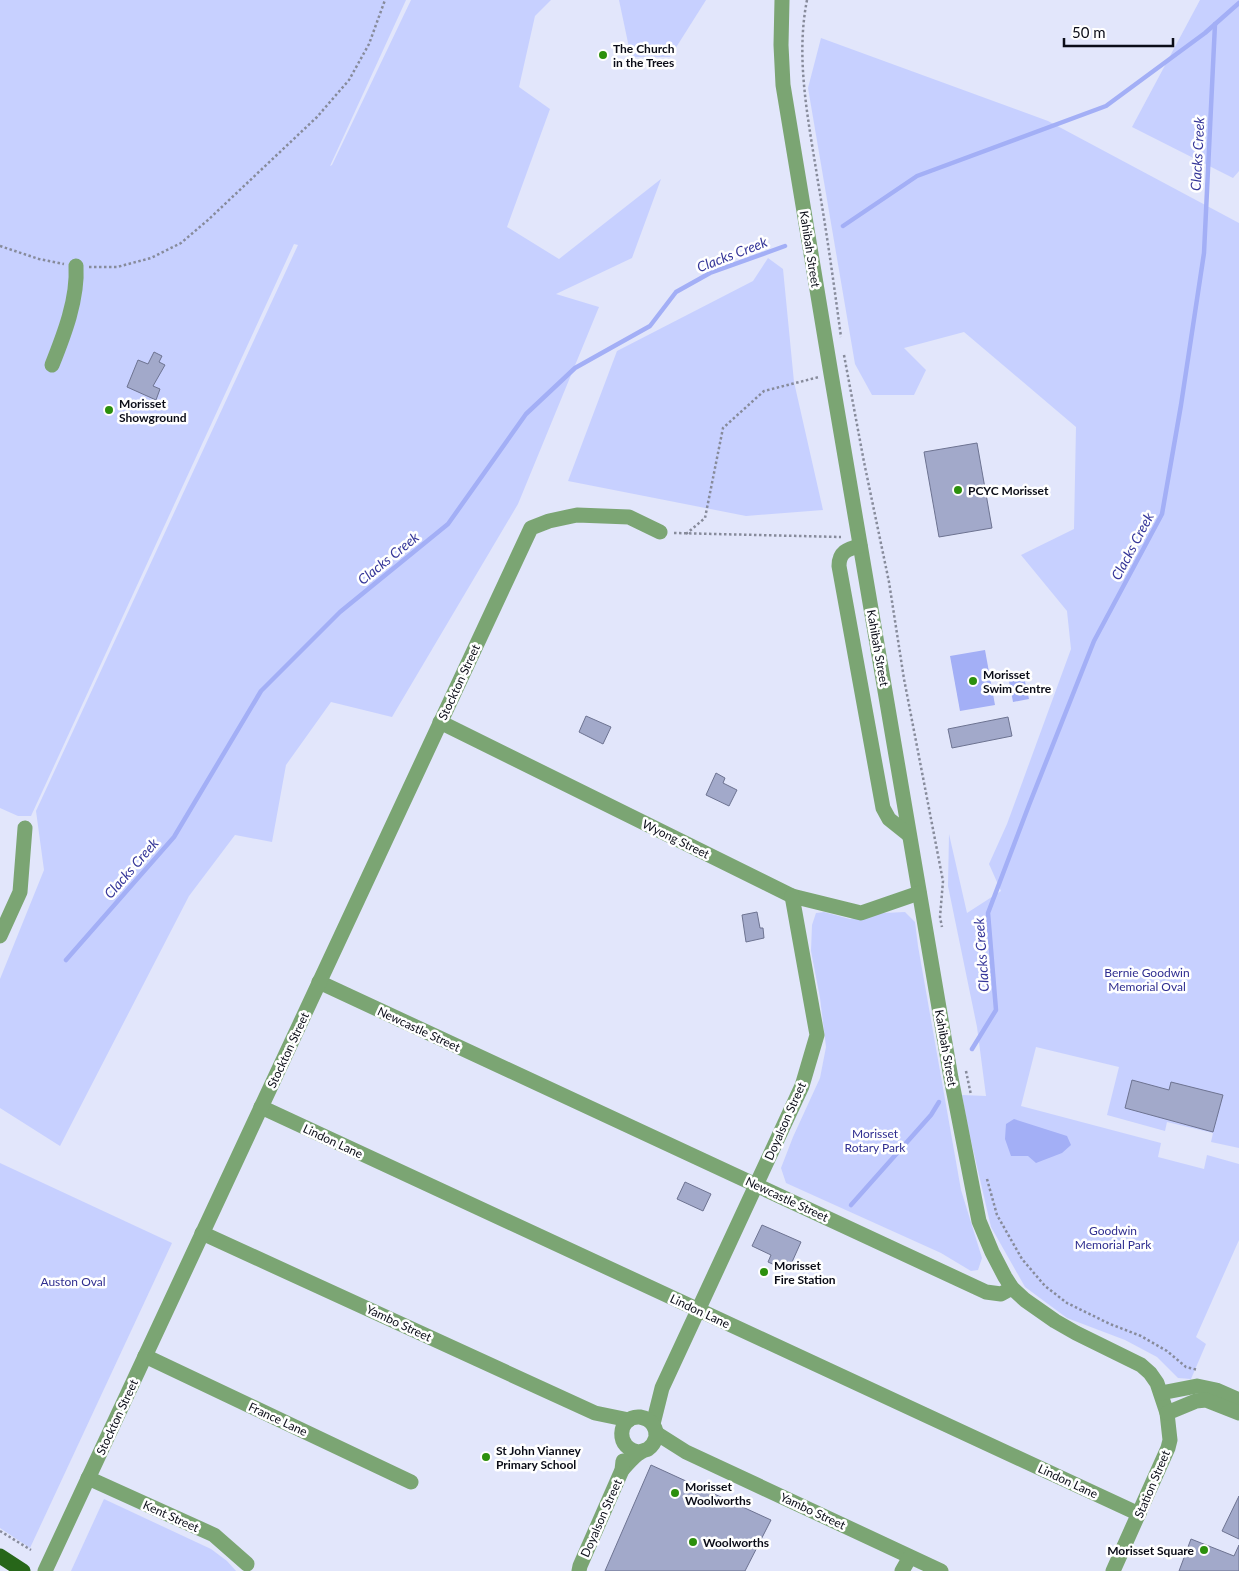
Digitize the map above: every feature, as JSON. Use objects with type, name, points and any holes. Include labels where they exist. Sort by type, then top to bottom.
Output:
[{"type":"main road","points":[[0,1556],[24,1571]]},
{"type":"street","name":"Kahibah Street","points":[[782,0],[781,45],[783,86],[951,1078],[979,1221],[992,1252],[1012,1288]]},
{"type":"street","points":[[52,365],[67,326],[77,280],[76,266]]},
{"type":"street","name":"Stockton Street","points":[[45,1571],[531,528],[549,521],[577,515],[629,517],[660,532]]},
{"type":"street","points":[[859,542],[842,553],[839,559],[841,576],[882,808],[889,819],[909,834]]},
{"type":"street","name":"Wyong Street","points":[[440,722],[792,896],[861,913],[920,892]]},
{"type":"street","points":[[0,936],[20,892],[25,828]]},
{"type":"street","name":"Doyalson Street","points":[[622,1470],[655,1441],[655,1428],[662,1388],[802,1086],[817,1036],[792,896]]},
{"type":"street","name":"Newcastle Street","points":[[319,982],[986,1292],[1001,1294],[1012,1288]]},
{"type":"street","name":"Lindon Lane","points":[[261,1108],[1139,1514]]},
{"type":"street","name":"Yambo Street","points":[[202,1233],[595,1413],[633,1419]]},
{"type":"street","points":[[1012,1288],[1025,1300],[1076,1334],[1141,1364],[1157,1383],[1161,1393],[1197,1386],[1216,1390],[1239,1400]]},
{"type":"street","name":"France Lane","points":[[145,1356],[411,1482]]},
{"type":"street","name":"Doyalson Street","points":[[578,1569],[622,1470],[623,1427],[662,1388]]},
{"type":"street","name":"Station Street","points":[[1113,1571],[1164,1460],[1170,1440],[1167,1413],[1161,1393]]},
{"type":"street","points":[[1167,1413],[1196,1401],[1206,1400],[1239,1413]]},
{"type":"street","name":"Yambo Street","points":[[595,1413],[623,1440]]},
{"type":"street","points":[[633,1419],[646,1419],[655,1428]]},
{"type":"street","name":"Yambo Street","points":[[655,1428],[686,1452],[941,1571]]},
{"type":"street","points":[[623,1440],[632,1450],[645,1450]]},
{"type":"street","name":"Yambo Street","points":[[645,1450],[686,1452]]},
{"type":"street","name":"Kent Street","points":[[88,1478],[214,1535],[247,1564]]},
{"type":"street","points":[[902,1571],[910,1557]]},
{"type":"path","points":[[0,246],[39,259],[76,266],[117,267],[151,258],[181,243],[317,117],[348,80],[368,44],[385,0]]},
{"type":"path","points":[[806,0],[803,46],[805,100],[842,342]]},
{"type":"path","points":[[844,351],[864,462],[889,582],[904,679],[944,881],[940,916],[943,934]]},
{"type":"path","points":[[686,534],[705,518],[723,428],[764,391],[831,374]]},
{"type":"path","points":[[660,532],[859,542]]},
{"type":"path","points":[[965,1064],[972,1103]]},
{"type":"path","points":[[986,1171],[997,1215],[1022,1259],[1045,1286],[1067,1303],[1110,1324],[1141,1336],[1167,1351],[1186,1367],[1202,1372]]},
{"type":"path","points":[[0,1530],[31,1550]]},
{"type":"green space","points":[[0,0],[406,0],[330,166],[411,0],[551,0],[535,16],[519,87],[550,109],[507,227],[559,259],[661,179],[632,258],[556,294],[599,307],[518,504],[392,717],[331,702],[286,765],[272,842],[235,835],[189,896],[60,1146],[0,1108],[0,979],[44,870],[36,811],[298,245],[294,244],[31,816],[18,816],[0,808]]},
{"type":"green space","points":[[619,0],[706,0],[670,57],[631,57]]},
{"type":"green space","points":[[1200,0],[1239,0],[1239,171],[1233,178],[1132,127]]},
{"type":"green space","points":[[821,38],[1048,121],[1239,223],[1239,1148],[1211,1142],[1213,1133],[1167,1122],[1165,1131],[1107,1115],[1119,1067],[1036,1047],[1021,1106],[1161,1143],[1158,1157],[1204,1169],[1207,1155],[1239,1164],[1239,1240],[1196,1337],[1206,1344],[1191,1379],[1178,1378],[1157,1357],[1125,1340],[1067,1318],[1025,1287],[991,1227],[962,1095],[986,1096],[977,1027],[948,886],[949,834],[967,913],[1001,891],[989,864],[1007,824],[1071,649],[1067,611],[1021,555],[1074,529],[1076,427],[964,332],[904,348],[926,370],[914,395],[872,395],[855,364],[808,88]]},
{"type":"green space","points":[[768,258],[783,269],[794,382],[823,510],[746,516],[568,481],[617,351],[753,281]]},
{"type":"green space","name":"Morisset Rotary Park","points":[[824,912],[850,919],[884,913],[905,912],[915,922],[961,1190],[982,1258],[978,1270],[971,1271],[941,1253],[786,1183],[781,1168],[820,1078],[826,1047],[820,998],[811,951],[812,925],[816,913]]},
{"type":"green space","name":"Auston Oval","points":[[0,1163],[172,1243],[30,1548],[0,1528]]},
{"type":"green space","points":[[104,1499],[211,1549],[227,1561],[236,1571],[71,1571]]},
{"type":"shaded area","name":"Morisset Swim Centre","points":[[985,650],[995,705],[960,711],[950,656]]},
{"type":"shaded area","points":[[1023,673],[1029,699],[1013,702],[1008,676]]},
{"type":"shaded area","points":[[1014,1119],[1067,1136],[1071,1145],[1062,1153],[1036,1163],[1028,1156],[1011,1156],[1005,1139],[1006,1124]]},
{"type":"building","points":[[154,352],[162,356],[159,362],[165,365],[153,386],[160,389],[156,400],[127,387],[138,360],[148,364]]},
{"type":"building","name":"PCYC Morisset","points":[[977,443],[992,528],[939,537],[924,452]]},
{"type":"building","points":[[586,716],[611,727],[603,744],[579,732]]},
{"type":"building","points":[[1008,717],[1012,736],[952,748],[948,729]]},
{"type":"building","points":[[716,773],[725,778],[723,783],[737,790],[729,806],[706,795]]},
{"type":"building","points":[[757,912],[760,928],[763,928],[764,938],[746,942],[742,915]]},
{"type":"building","points":[[1132,1080],[1169,1090],[1171,1082],[1223,1095],[1213,1132],[1125,1108]]},
{"type":"building","points":[[685,1182],[711,1194],[703,1211],[677,1199]]},
{"type":"building","points":[[762,1225],[801,1242],[788,1271],[768,1262],[771,1255],[752,1246]]},
{"type":"building","name":"Morisset Woolworths","points":[[651,1465],[771,1520],[745,1571],[605,1571]]},
{"type":"building","points":[[1239,1496],[1239,1539],[1222,1531]]},
{"type":"building","name":"Morisset Square","points":[[1191,1539],[1234,1556],[1239,1545],[1239,1571],[1179,1571]]},
{"type":"waterway","name":"Clacks Creek","points":[[843,226],[917,176],[1106,106],[1205,33],[1239,3]]},
{"type":"waterway","name":"Clacks Creek","points":[[972,1049],[996,1010],[988,913],[1094,641],[1162,514],[1204,253],[1215,24]]},
{"type":"waterway","name":"Clacks Creek","points":[[66,960],[174,837],[261,691],[340,612],[448,524],[526,414],[575,368],[650,326],[676,292],[710,273],[785,246]]},
{"type":"waterway","name":"Clacks Creek","points":[[851,1205],[931,1115],[939,1102]]},
{"type":"place","name":"The Church in the Trees","points":[[603,55]]},
{"type":"place","name":"Morisset Showground","points":[[109,410]]},
{"type":"place","name":"PCYC Morisset","points":[[958,490]]},
{"type":"place","name":"Morisset Swim Centre","points":[[973,681]]},
{"type":"place","name":"Morisset Fire Station","points":[[764,1272]]},
{"type":"place","name":"St John Vianney Primary School","points":[[486,1457]]},
{"type":"place","name":"Morisset Woolworths","points":[[675,1493]]},
{"type":"place","name":"Woolworths","points":[[693,1542]]},
{"type":"place","name":"Morisset Square","points":[[1204,1550]]},
{"type":"park label","name":"Bernie Goodwin Memorial Oval","points":[[1147,979]]},
{"type":"park label","name":"Goodwin Memorial Park","points":[[1113,1237]]}]
